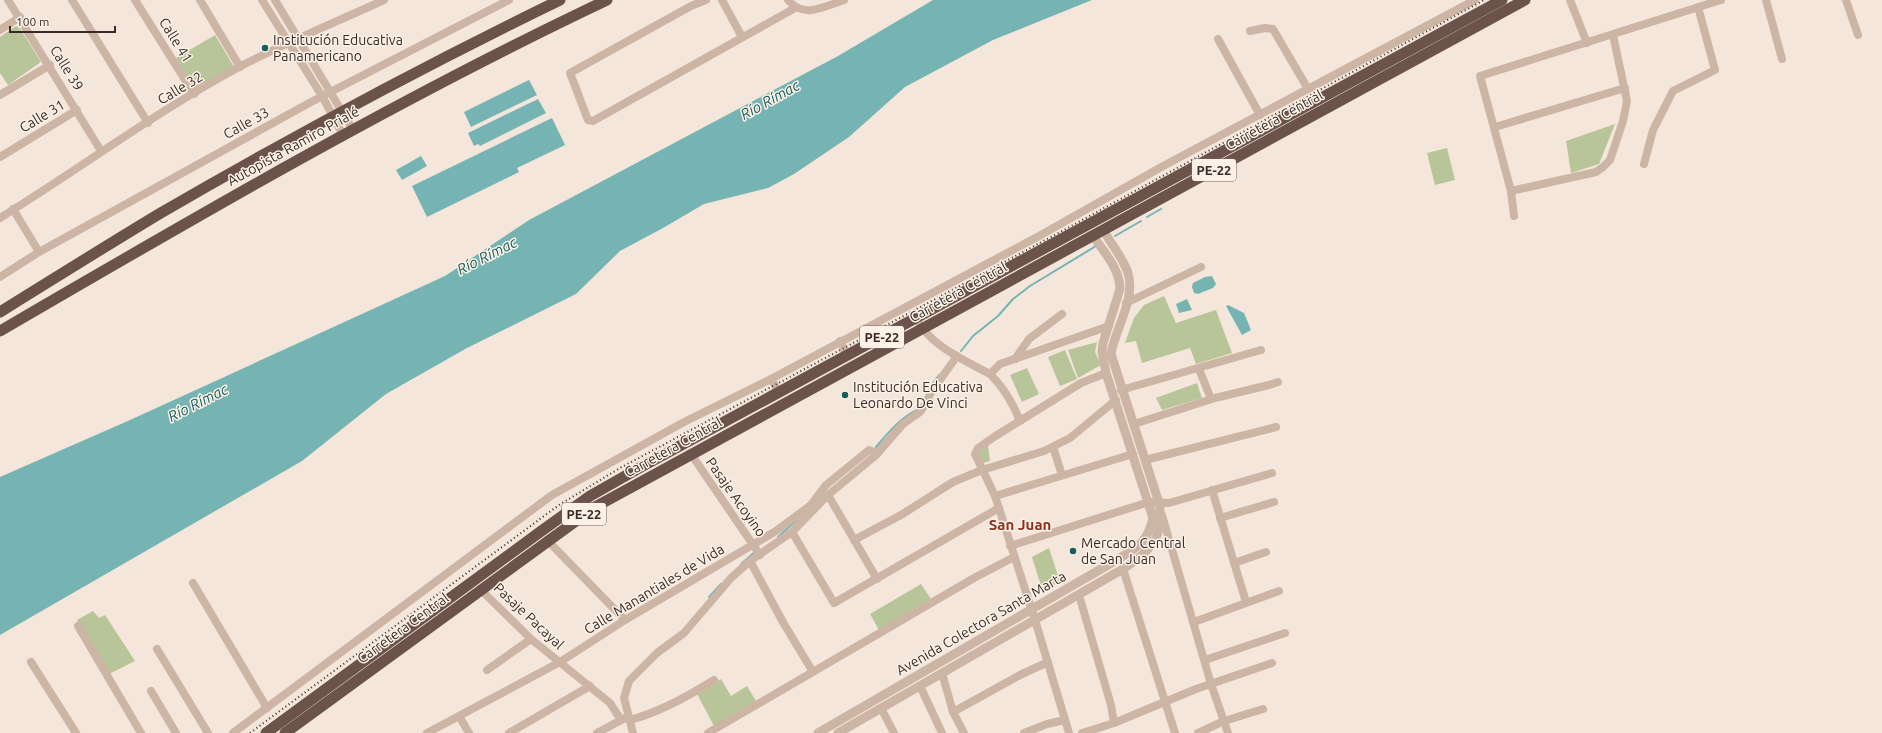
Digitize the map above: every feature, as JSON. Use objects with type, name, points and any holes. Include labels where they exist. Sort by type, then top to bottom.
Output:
[{"type":"highway","name":"Autopista Ramiro Prialé","points":[[0,312],[159,215],[338,114],[490,34],[560,0]]},
{"type":"highway","name":"Autopista Ramiro Prialé","points":[[0,331],[348,132],[460,72],[607,0]]},
{"type":"highway","name":"Carretera Central","points":[[266,733],[590,496],[1491,6],[1505,5],[1525,0]]},
{"type":"highway","name":"Carretera Central","points":[[285,733],[594,507],[1223,165],[1505,5]]},
{"type":"highway","points":[[1217,155],[1223,165]]},
{"type":"street","name":"Calle 39","points":[[8,0],[50,65],[101,151]]},
{"type":"street","points":[[72,0],[148,122]]},
{"type":"street","name":"Calle 41","points":[[135,0],[194,94]]},
{"type":"street","points":[[200,0],[240,67]]},
{"type":"street","points":[[262,0],[322,96],[338,114]]},
{"type":"street","points":[[275,0],[300,38],[331,91],[338,114],[348,132]]},
{"type":"street","name":"Calle 32","points":[[0,218],[101,151],[240,67],[289,42],[384,0]]},
{"type":"street","name":"Calle 33","points":[[0,277],[39,252],[331,91],[509,0]]},
{"type":"street","points":[[706,0],[570,73],[588,120],[593,121],[795,8]]},
{"type":"street","points":[[722,0],[742,37]]},
{"type":"street","points":[[788,0],[795,8],[803,11],[818,9],[844,0]]},
{"type":"street","points":[[232,733],[552,494],[686,421],[770,379],[1039,236],[1137,180],[1473,0],[1491,6]]},
{"type":"street","points":[[1570,0],[1587,42]]},
{"type":"street","points":[[1514,216],[1510,191],[1495,128],[1480,76],[1613,35],[1698,7],[1710,1],[1721,0]]},
{"type":"street","points":[[1766,0],[1782,59]]},
{"type":"street","points":[[1846,0],[1858,35]]},
{"type":"street","points":[[1644,164],[1653,130],[1673,91],[1715,70],[1698,7]]},
{"type":"street","points":[[0,30],[20,17]]},
{"type":"street","points":[[1250,31],[1265,28],[1273,29],[1308,89]]},
{"type":"street","points":[[1510,191],[1596,172],[1603,168],[1610,160],[1623,121],[1627,101],[1613,35]]},
{"type":"street","points":[[1218,39],[1260,115]]},
{"type":"street","points":[[0,96],[50,65]]},
{"type":"street","points":[[1495,128],[1625,88]]},
{"type":"street","name":"Calle 31","points":[[0,157],[77,110]]},
{"type":"street","points":[[13,210],[39,252]]},
{"type":"street","name":"Avenida Colectora Santa Marta","points":[[840,732],[1123,569],[1145,554],[1154,543],[1158,533],[1160,507],[1111,354],[1113,342],[1130,287],[1128,274],[1098,233]]},
{"type":"street","name":"Avenida Colectora Santa Marta","points":[[818,733],[1031,608],[1137,548],[1145,539],[1151,527],[1153,518],[1106,373],[1102,352],[1120,290],[1120,281],[1116,269],[1098,233]]},
{"type":"street","points":[[1126,303],[1201,267]]},
{"type":"street","points":[[1016,359],[1029,339],[1062,314]]},
{"type":"street","points":[[916,318],[921,329],[957,356],[990,374],[1012,401],[1020,421]]},
{"type":"street","points":[[990,374],[1000,364],[1109,326]]},
{"type":"street","points":[[840,341],[847,355]]},
{"type":"street","points":[[1122,390],[1261,350]]},
{"type":"street","points":[[633,733],[626,718],[624,698],[629,681],[658,653],[684,633],[712,598],[731,578],[750,561],[792,532],[828,495],[864,466],[903,424],[920,412],[927,402],[930,394],[957,356]]},
{"type":"street","points":[[1199,369],[1211,399]]},
{"type":"street","points":[[1070,733],[995,496],[976,454],[978,448],[1020,421],[1081,383],[1106,373]]},
{"type":"street","points":[[770,379],[779,392]]},
{"type":"street","points":[[1134,424],[1211,399],[1269,386],[1278,382]]},
{"type":"street","points":[[854,540],[901,515],[953,482],[982,470],[1044,451],[1070,438],[1116,400]]},
{"type":"street","points":[[1145,460],[1276,428]]},
{"type":"street","points":[[1053,447],[1062,475]]},
{"type":"street","name":"Calle Manantiales de Vida","points":[[427,733],[560,662],[625,620],[776,531],[810,505],[826,485],[869,450],[878,452]]},
{"type":"street","name":"Pasaje Acoyino","points":[[691,454],[760,555]]},
{"type":"street","points":[[995,496],[1133,454]]},
{"type":"street","points":[[1010,546],[1149,502],[1160,507],[1169,503],[1272,473]]},
{"type":"street","points":[[1212,490],[1246,602]]},
{"type":"street","points":[[828,495],[877,579]]},
{"type":"street","points":[[1220,518],[1274,502]]},
{"type":"street","points":[[1160,507],[1212,684],[1228,733]]},
{"type":"street","points":[[792,532],[834,603],[998,508]]},
{"type":"street","points":[[547,540],[625,620]]},
{"type":"street","points":[[1234,563],[1266,552]]},
{"type":"street","points":[[708,733],[974,578],[1014,557]]},
{"type":"street","points":[[750,561],[813,672]]},
{"type":"street","points":[[1123,569],[1174,733]]},
{"type":"street","points":[[193,583],[266,708]]},
{"type":"street","name":"Pasaje Pacayal","points":[[480,589],[531,639],[590,686],[626,718]]},
{"type":"street","points":[[1194,622],[1279,591]]},
{"type":"street","points":[[1079,595],[1111,706],[1114,723]]},
{"type":"street","points":[[78,626],[141,733]]},
{"type":"street","points":[[1205,660],[1285,633]]},
{"type":"street","points":[[487,670],[531,639]]},
{"type":"street","points":[[157,648],[208,733]]},
{"type":"street","points":[[31,662],[76,733]]},
{"type":"street","points":[[953,712],[1020,675],[1048,662]]},
{"type":"street","points":[[1082,733],[1114,723],[1212,684],[1272,663]]},
{"type":"street","points":[[942,674],[953,712],[964,733]]},
{"type":"street","points":[[598,733],[626,718],[671,705],[693,694],[714,680]]},
{"type":"street","points":[[509,733],[590,686]]},
{"type":"street","points":[[920,686],[942,733]]},
{"type":"street","points":[[150,691],[176,733]]},
{"type":"street","points":[[881,708],[894,733]]},
{"type":"street","points":[[1198,733],[1224,721],[1262,708]]},
{"type":"street","points":[[459,716],[470,733]]},
{"type":"street","points":[[1024,733],[1047,724],[1065,720]]},
{"type":"green space","points":[[16,26],[19,27],[41,62],[8,85],[0,73],[0,37]]},
{"type":"green space","points":[[215,35],[234,67],[195,90],[176,58]]},
{"type":"green space","points":[[1615,124],[1599,164],[1571,173],[1566,141]]},
{"type":"green space","points":[[1447,148],[1455,180],[1435,185],[1427,153]]},
{"type":"green space","points":[[1164,296],[1176,323],[1216,310],[1232,353],[1196,364],[1190,348],[1142,363],[1136,341],[1125,343],[1134,318],[1144,305]]},
{"type":"green space","points":[[1097,342],[1095,352],[1101,365],[1078,378],[1068,350]]},
{"type":"green space","points":[[1065,350],[1077,379],[1060,386],[1048,357]]},
{"type":"green space","points":[[1027,368],[1039,394],[1022,402],[1010,375]]},
{"type":"green space","points":[[1197,383],[1202,398],[1162,410],[1156,398]]},
{"type":"green space","points":[[988,445],[990,461],[983,463],[979,453]]},
{"type":"green space","points":[[1049,548],[1060,582],[1043,592],[1032,557]]},
{"type":"green space","points":[[921,584],[931,599],[879,630],[870,614]]},
{"type":"green space","points":[[93,611],[99,618],[105,615],[135,661],[109,674],[77,620]]},
{"type":"green space","points":[[721,679],[731,696],[747,686],[756,701],[714,726],[697,694]]},
{"type":"water","name":"Río Rímac","points":[[933,0],[1092,0],[993,40],[905,87],[849,137],[794,174],[768,188],[704,204],[620,251],[576,294],[467,348],[386,394],[302,461],[0,635],[0,477],[130,420],[445,276],[529,220],[838,56]]},
{"type":"water","points":[[529,80],[537,95],[471,127],[464,112]]},
{"type":"water","points":[[538,99],[546,113],[480,146],[478,144],[474,146],[468,133]]},
{"type":"water","points":[[552,118],[565,145],[517,168],[519,172],[427,217],[412,186]]},
{"type":"water","points":[[421,156],[427,166],[402,180],[396,170]]},
{"type":"water","points":[[1212,276],[1216,284],[1213,288],[1198,294],[1194,293],[1192,287],[1193,283],[1205,277]]},
{"type":"water","points":[[1187,299],[1192,310],[1179,313],[1176,304]]},
{"type":"water","points":[[1228,305],[1244,313],[1251,330],[1242,335],[1226,306]]},
{"type":"waterway","points":[[1147,217],[1161,209]]},
{"type":"waterway","points":[[1115,236],[1141,221]]},
{"type":"waterway","points":[[961,351],[973,336],[998,316],[1013,299],[1030,286],[1096,246]]},
{"type":"waterway","points":[[929,389],[939,375]]},
{"type":"waterway","points":[[876,447],[890,431],[917,410]]},
{"type":"waterway","points":[[778,537],[797,520]]},
{"type":"waterway","points":[[741,564],[756,551]]},
{"type":"waterway","points":[[709,597],[721,584]]},
{"type":"railway","points":[[250,733],[559,505],[620,468],[1064,230],[1484,0]]},
{"type":"place","name":"Institución Educativa Panamericano","points":[[265,48]]},
{"type":"place","name":"Institución Educativa Leonardo De Vinci","points":[[845,395]]},
{"type":"place","name":"Mercado Central de San Juan","points":[[1073,551]]},
{"type":"district","name":"San Juan","points":[[1020,525]]}]
